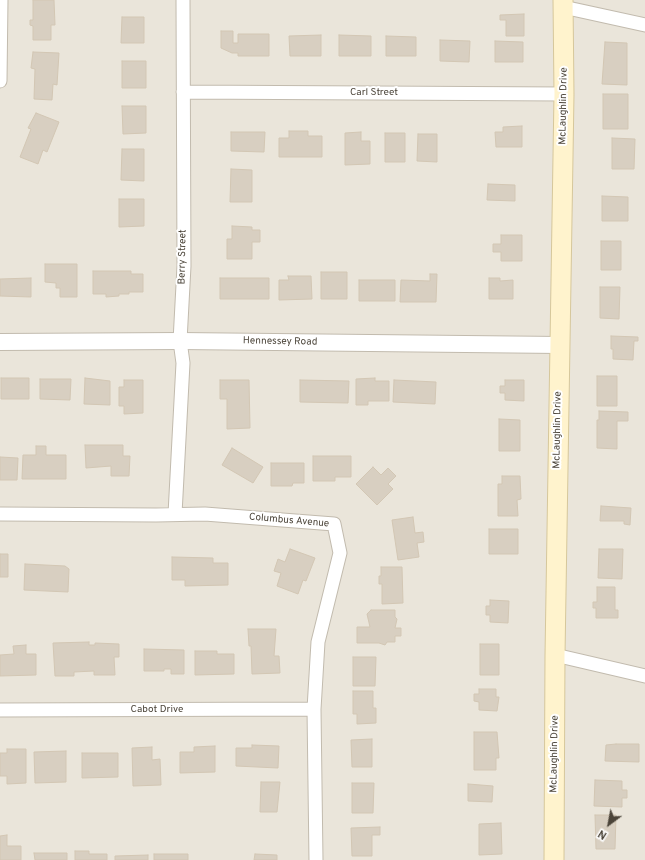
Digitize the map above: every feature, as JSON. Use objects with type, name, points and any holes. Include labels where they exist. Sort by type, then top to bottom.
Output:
[{"type":"main road","name":"McLaughlin Drive","points":[[554,860],[555,655],[564,94],[563,3]]},
{"type":"street","points":[[0,82],[1,0]]},
{"type":"street","name":"Berry Street","points":[[175,514],[183,363],[180,341],[184,266],[183,0]]},
{"type":"street","points":[[563,3],[645,25]]},
{"type":"street","name":"Carl Street","points":[[183,92],[564,94]]},
{"type":"street","name":"Hennessey Road","points":[[0,342],[180,341],[560,345]]},
{"type":"street","name":"Columbus Avenue","points":[[0,514],[205,514],[334,524],[340,553],[318,642],[314,709],[316,860]]},
{"type":"street","points":[[555,655],[645,676]]},
{"type":"street","name":"Cabot Drive","points":[[0,710],[314,709]]},
{"type":"shaded area","points":[[0,0],[645,0],[645,860],[0,860]]},
{"type":"building","points":[[33,0],[54,0],[55,25],[51,25],[51,40],[33,40],[33,26],[30,25],[30,20],[33,20]]},
{"type":"building","points":[[524,14],[524,36],[506,36],[506,20],[500,20],[500,15]]},
{"type":"building","points":[[122,17],[144,17],[144,43],[121,43]]},
{"type":"building","points":[[221,31],[233,31],[233,43],[238,43],[238,34],[269,34],[269,56],[238,56],[238,53],[232,53],[221,48]]},
{"type":"building","points":[[321,35],[321,56],[290,56],[289,36]]},
{"type":"building","points":[[339,35],[371,36],[371,56],[339,56]]},
{"type":"building","points":[[386,36],[416,37],[416,56],[386,56]]},
{"type":"building","points":[[440,40],[470,41],[469,62],[440,61]]},
{"type":"building","points":[[495,41],[523,42],[523,62],[495,62]]},
{"type":"building","points":[[605,42],[627,43],[627,85],[602,84]]},
{"type":"building","points":[[33,52],[59,53],[57,85],[53,84],[52,100],[34,99],[35,69],[31,68]]},
{"type":"building","points":[[122,61],[146,61],[146,88],[122,88]]},
{"type":"building","points":[[603,94],[628,94],[628,129],[603,129]]},
{"type":"building","points":[[122,106],[146,106],[146,133],[123,134]]},
{"type":"building","points":[[36,113],[59,122],[47,152],[43,150],[38,164],[20,157],[31,129],[28,128]]},
{"type":"building","points":[[522,126],[522,147],[496,147],[495,132],[503,132],[503,127]]},
{"type":"building","points":[[289,131],[308,131],[308,136],[322,136],[322,157],[279,157],[279,138],[289,138]]},
{"type":"building","points":[[231,132],[265,132],[264,152],[231,151]]},
{"type":"building","points":[[361,132],[361,141],[370,141],[370,164],[345,165],[345,133]]},
{"type":"building","points":[[385,133],[405,133],[405,162],[385,162]]},
{"type":"building","points":[[418,134],[437,134],[437,162],[417,161]]},
{"type":"building","points":[[612,138],[635,139],[634,169],[612,169]]},
{"type":"building","points":[[122,149],[144,149],[144,181],[121,180]]},
{"type":"building","points":[[231,169],[252,170],[252,202],[230,202]]},
{"type":"building","points":[[488,184],[515,185],[515,201],[487,200]]},
{"type":"building","points":[[602,196],[628,197],[628,221],[602,221]]},
{"type":"building","points":[[119,199],[144,199],[144,226],[119,227]]},
{"type":"building","points":[[232,226],[252,227],[252,230],[260,230],[260,242],[252,242],[252,259],[227,259],[227,239],[232,239]]},
{"type":"building","points":[[501,235],[522,235],[522,261],[501,261],[501,252],[493,252],[493,244],[501,244]]},
{"type":"building","points":[[601,241],[621,241],[621,270],[601,270]]},
{"type":"building","points":[[45,264],[77,264],[77,297],[60,297],[60,288],[56,288],[56,283],[45,282]]},
{"type":"building","points":[[93,271],[131,271],[131,274],[143,274],[143,292],[129,292],[129,294],[119,294],[119,296],[106,297],[106,294],[93,294]]},
{"type":"building","points":[[321,272],[347,272],[347,299],[321,299]]},
{"type":"building","points":[[430,274],[437,274],[436,302],[400,302],[401,280],[430,281]]},
{"type":"building","points":[[288,276],[311,276],[312,299],[279,300],[279,280],[289,280]]},
{"type":"building","points":[[31,278],[31,297],[0,296],[0,279]]},
{"type":"building","points":[[220,278],[269,278],[269,299],[220,299]]},
{"type":"building","points":[[489,278],[500,278],[500,281],[513,280],[513,299],[489,299]]},
{"type":"building","points":[[359,280],[395,280],[395,301],[359,301]]},
{"type":"building","points":[[600,287],[620,287],[619,319],[600,318]]},
{"type":"building","points":[[611,336],[638,337],[638,341],[634,341],[633,360],[613,359]]},
{"type":"building","points":[[597,376],[617,376],[617,406],[597,406]]},
{"type":"building","points":[[1,378],[29,378],[29,399],[1,399]]},
{"type":"building","points":[[85,378],[110,381],[110,405],[84,404]]},
{"type":"building","points":[[375,378],[375,381],[389,381],[389,401],[368,401],[368,405],[356,405],[356,379]]},
{"type":"building","points":[[40,379],[71,379],[70,400],[40,399]]},
{"type":"building","points":[[124,380],[143,380],[143,413],[124,414],[124,406],[119,406],[119,387],[124,387]]},
{"type":"building","points":[[220,380],[249,380],[250,428],[227,429],[227,399],[220,399]]},
{"type":"building","points":[[300,380],[349,381],[348,403],[300,402]]},
{"type":"building","points":[[394,380],[436,382],[435,404],[393,402]]},
{"type":"building","points":[[505,380],[524,380],[524,401],[505,400],[505,393],[500,393],[500,386],[505,386]]},
{"type":"building","points":[[599,411],[628,412],[628,421],[617,421],[617,449],[597,448],[597,420],[599,420]]},
{"type":"building","points":[[499,419],[520,420],[520,451],[499,451]]},
{"type":"building","points":[[85,445],[123,445],[123,456],[130,456],[129,476],[111,476],[111,466],[86,468]]},
{"type":"building","points":[[36,446],[46,446],[46,455],[66,455],[66,479],[22,479],[23,455],[36,455]]},
{"type":"building","points":[[232,448],[263,467],[253,483],[222,465]]},
{"type":"building","points":[[313,456],[351,456],[351,477],[335,477],[335,481],[313,481]]},
{"type":"building","points":[[0,457],[18,458],[17,480],[0,480]]},
{"type":"building","points":[[271,463],[304,463],[304,483],[293,483],[292,486],[271,486]]},
{"type":"building","points":[[373,467],[381,475],[388,468],[396,476],[388,484],[393,489],[377,505],[356,484]]},
{"type":"building","points":[[502,476],[520,476],[521,499],[517,500],[518,516],[498,516],[498,484],[502,484]]},
{"type":"building","points":[[601,506],[631,508],[630,525],[624,524],[624,521],[600,521]]},
{"type":"building","points":[[413,517],[415,533],[423,532],[424,542],[417,543],[419,557],[398,560],[392,520]]},
{"type":"building","points":[[489,529],[518,529],[518,554],[489,554]]},
{"type":"building","points":[[290,549],[315,558],[306,581],[303,580],[298,594],[277,586],[281,573],[274,571],[278,559],[285,562]]},
{"type":"building","points":[[599,549],[623,549],[622,579],[598,578]]},
{"type":"building","points":[[0,554],[8,554],[8,577],[0,577]]},
{"type":"building","points":[[172,557],[213,558],[213,563],[228,563],[228,585],[185,586],[185,580],[172,580]]},
{"type":"building","points":[[25,564],[65,566],[69,569],[68,592],[24,590]]},
{"type":"building","points":[[381,567],[402,567],[403,603],[382,604],[382,584],[379,584]]},
{"type":"building","points":[[597,587],[615,587],[615,610],[618,610],[618,618],[596,618],[596,608],[593,608],[593,602],[597,602]]},
{"type":"building","points":[[490,600],[509,601],[508,623],[490,622],[490,615],[486,615],[486,606],[490,606]]},
{"type":"building","points":[[371,610],[395,610],[395,617],[397,619],[395,628],[401,628],[401,636],[395,636],[395,642],[387,642],[385,645],[379,643],[357,643],[357,627],[370,627],[367,614]]},
{"type":"building","points":[[248,629],[276,629],[274,656],[279,656],[280,673],[252,674],[251,646],[249,646]]},
{"type":"building","points":[[89,642],[89,645],[95,645],[95,643],[119,644],[119,657],[114,657],[115,675],[94,675],[94,671],[74,672],[74,676],[55,676],[53,643]]},
{"type":"building","points":[[480,644],[499,644],[499,675],[480,675]]},
{"type":"building","points":[[26,645],[26,654],[36,654],[36,675],[0,676],[0,655],[14,654],[13,646]]},
{"type":"building","points":[[144,649],[184,650],[184,674],[171,674],[171,669],[164,669],[164,671],[144,671]]},
{"type":"building","points":[[195,651],[217,651],[217,654],[234,654],[234,674],[195,675]]},
{"type":"building","points":[[353,657],[376,657],[375,686],[353,686]]},
{"type":"building","points":[[479,689],[496,689],[496,697],[499,697],[497,711],[479,710],[479,702],[474,701],[474,694],[479,694]]},
{"type":"building","points":[[353,691],[373,691],[373,708],[376,708],[376,723],[357,724],[357,714],[353,714]]},
{"type":"building","points":[[474,732],[497,732],[499,758],[496,758],[496,770],[474,770]]},
{"type":"building","points":[[372,739],[372,767],[352,767],[351,740]]},
{"type":"building","points":[[639,744],[639,762],[605,761],[606,745]]},
{"type":"building","points":[[252,745],[279,746],[278,768],[236,766],[236,748],[252,748]]},
{"type":"building","points":[[215,746],[215,772],[180,773],[180,752],[194,752],[194,747]]},
{"type":"building","points":[[152,747],[152,760],[160,759],[161,785],[133,786],[132,748]]},
{"type":"building","points":[[7,749],[26,749],[26,783],[7,784],[7,776],[0,776],[0,753],[7,753]]},
{"type":"building","points":[[66,751],[66,782],[35,783],[34,752]]},
{"type":"building","points":[[82,753],[118,753],[118,777],[82,778]]},
{"type":"building","points":[[595,780],[622,781],[622,790],[627,790],[627,798],[622,798],[622,807],[594,806]]},
{"type":"building","points":[[261,782],[280,782],[277,812],[260,812]]},
{"type":"building","points":[[352,783],[374,783],[373,813],[352,813]]},
{"type":"building","points":[[468,784],[493,786],[492,802],[468,801]]},
{"type":"building","points":[[595,815],[616,815],[615,849],[596,849]]},
{"type":"building","points":[[501,823],[502,854],[479,855],[479,824]]},
{"type":"building","points":[[380,827],[380,835],[372,835],[372,856],[352,856],[351,828]]},
{"type":"building","points":[[7,835],[7,846],[21,846],[21,860],[0,860],[0,836]]},
{"type":"building","points":[[75,851],[89,851],[89,854],[107,854],[107,860],[75,860]]},
{"type":"building","points":[[34,853],[67,853],[67,860],[35,860]]},
{"type":"building","points":[[154,854],[188,854],[188,860],[154,860]]},
{"type":"building","points":[[255,854],[277,855],[277,860],[254,860]]},
{"type":"building","points":[[148,855],[148,860],[115,860],[115,856]]}]
